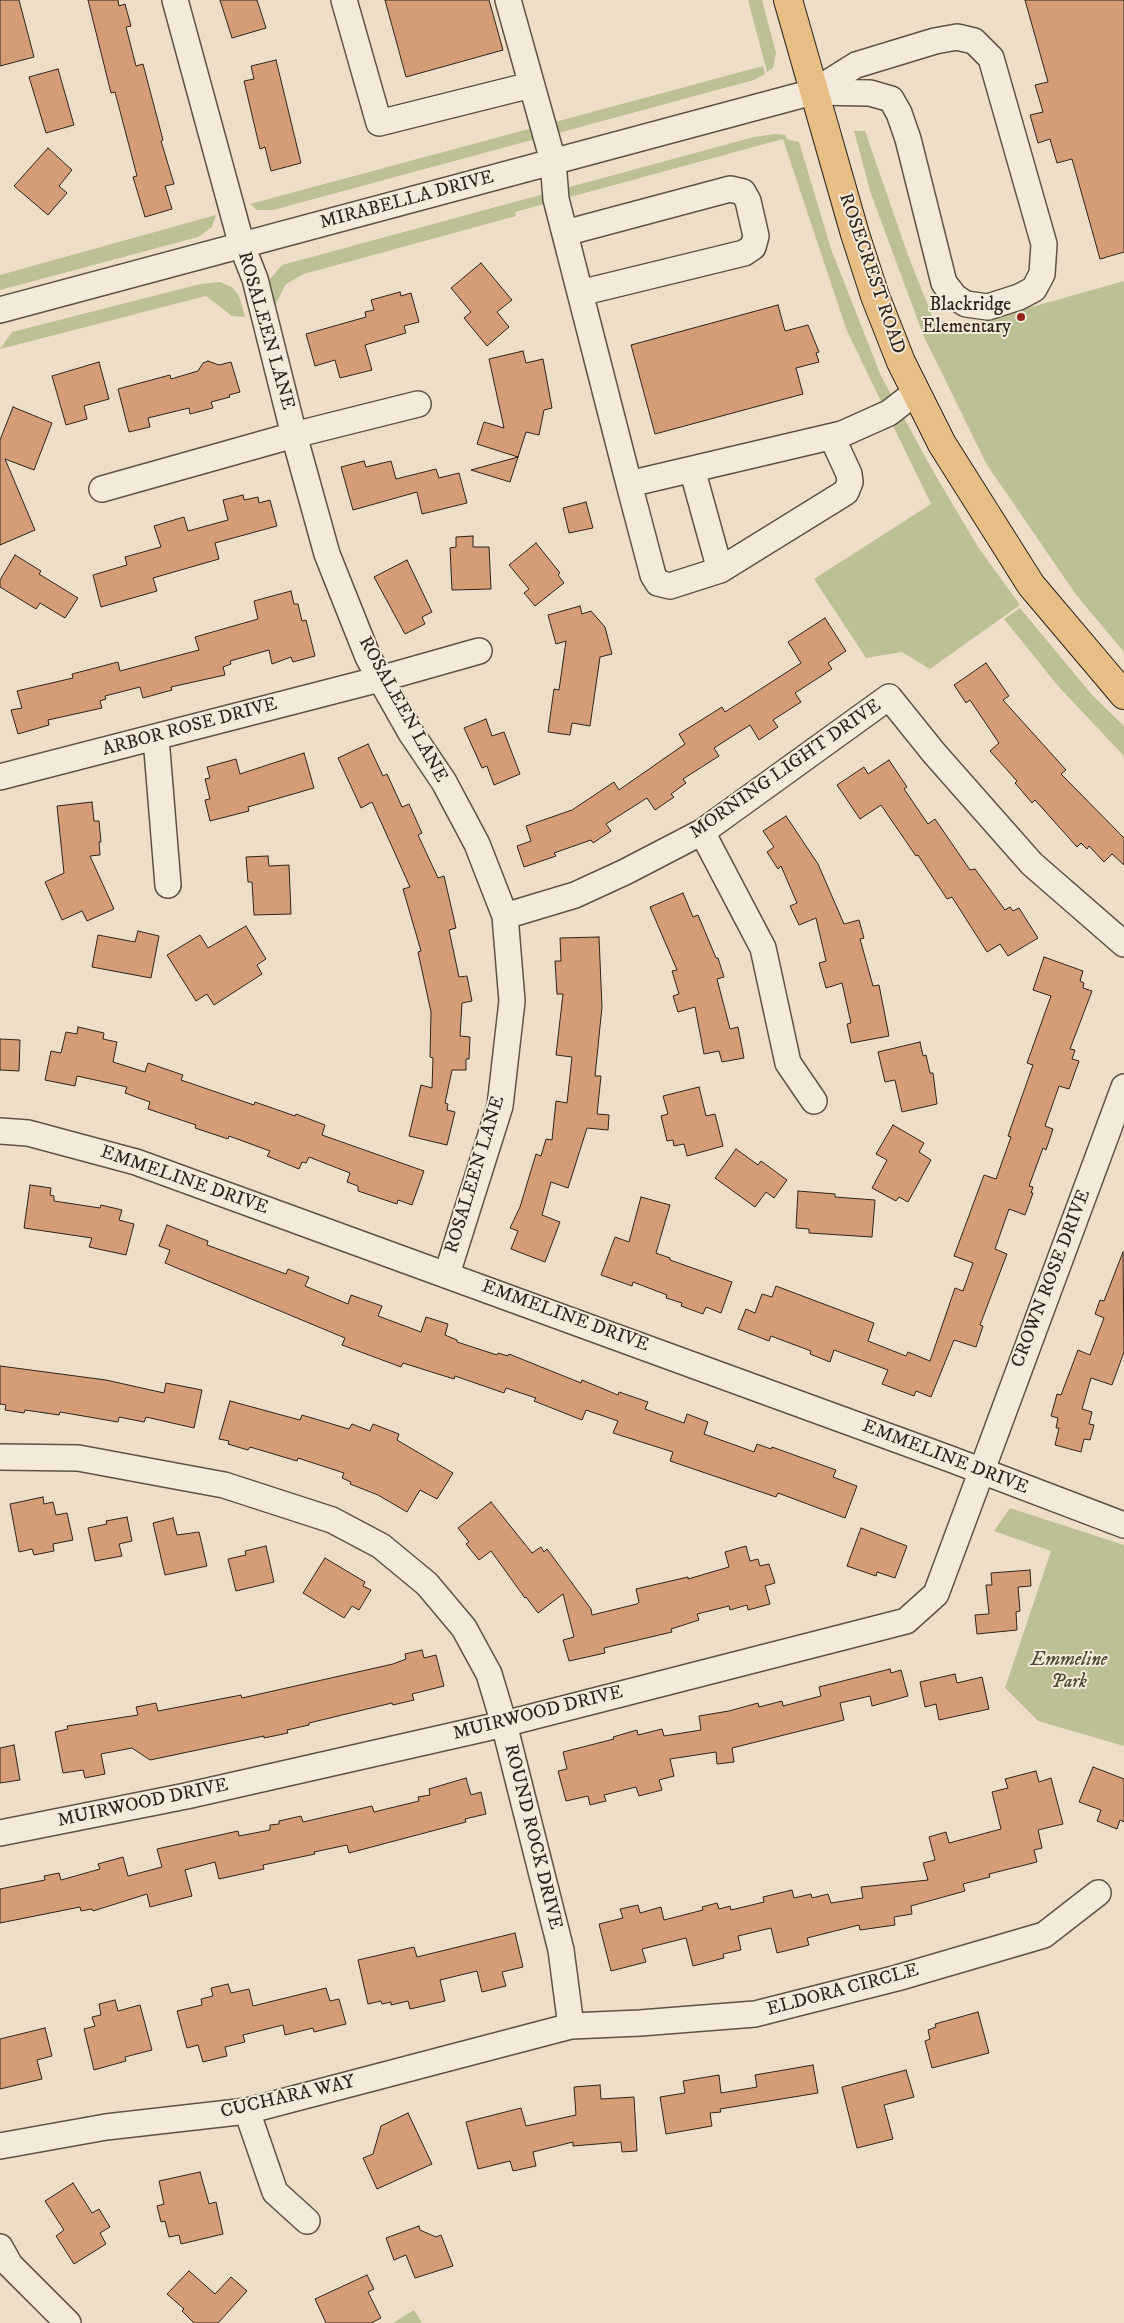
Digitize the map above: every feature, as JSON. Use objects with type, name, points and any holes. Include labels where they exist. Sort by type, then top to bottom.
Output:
[{"type":"main road","name":"ROSECREST ROAD","points":[[788,0],[813,92],[875,296],[901,362],[942,444],[1031,585],[1124,695]]},
{"type":"street","name":"ROSALEEN LANE","points":[[175,0],[242,246],[255,279],[326,554],[368,657],[411,733],[444,782],[478,844],[505,916],[512,1002],[500,1106],[447,1274]]},
{"type":"street","points":[[344,0],[379,123],[531,85]]},
{"type":"street","points":[[508,0],[553,162],[556,199],[629,484],[653,575],[658,583],[670,586],[720,570],[846,492],[850,482],[849,474],[832,437]]},
{"type":"street","points":[[957,37],[974,41],[991,58],[1044,244],[1042,274],[1034,288],[1019,297],[988,307],[966,304],[954,297],[944,283],[908,139],[899,113],[891,99],[870,93],[813,92],[856,65],[935,41],[957,37]]},
{"type":"street","name":"MIRABELLA DRIVE","points":[[0,310],[813,92]]},
{"type":"street","points":[[565,233],[730,189],[743,192],[748,201],[756,236],[753,247],[744,254],[580,293]]},
{"type":"street","points":[[629,484],[832,437],[889,413],[916,392]]},
{"type":"street","points":[[102,489],[294,435],[418,404]]},
{"type":"street","points":[[692,469],[720,570]]},
{"type":"street","name":"ARBOR ROSE DRIVE","points":[[0,777],[156,738],[479,651]]},
{"type":"street","name":"MORNING LIGHT DRIVE","points":[[505,916],[574,895],[625,872],[702,832],[889,696],[934,753],[1032,864],[1124,944]]},
{"type":"street","points":[[156,738],[168,885]]},
{"type":"street","points":[[702,832],[762,948],[788,1063],[814,1101]]},
{"type":"street","name":"CROWN ROSE DRIVE","points":[[980,1470],[1124,1087]]},
{"type":"street","name":"EMMELINE DRIVE","points":[[0,1131],[28,1133],[136,1162],[447,1274],[980,1470],[1124,1525]]},
{"type":"street","name":"ROUND ROCK DRIVE","points":[[0,1458],[78,1458],[224,1485],[332,1520],[382,1546],[427,1584],[464,1628],[489,1674],[504,1724],[561,1950],[571,2026]]},
{"type":"street","name":"MUIRWOOD DRIVE","points":[[0,1833],[186,1796],[504,1724],[906,1621],[936,1594],[980,1470]]},
{"type":"street","name":"ELDORA CIRCLE","points":[[571,2026],[755,2014],[897,1978],[1044,1935],[1098,1893]]},
{"type":"street","name":"CUCHARA WAY","points":[[0,2146],[106,2127],[247,2112],[571,2026]]},
{"type":"street","points":[[247,2112],[275,2192],[307,2221]]},
{"type":"street","points":[[0,2247],[10,2266],[68,2323]]},
{"type":"green space","points":[[748,0],[762,0],[776,53],[773,68],[767,72]]},
{"type":"green space","points":[[763,66],[765,74],[754,80],[273,210],[257,210],[250,204]]},
{"type":"green space","points":[[854,131],[865,131],[909,258],[939,333],[1124,281],[1124,652],[1077,596],[987,465],[924,337],[871,194]]},
{"type":"green space","points":[[775,134],[785,135],[787,139],[799,142],[831,249],[881,376],[933,471],[978,547],[1020,605],[930,669],[902,652],[866,658],[814,579],[931,504],[847,331],[783,139],[515,212],[516,216],[304,274],[286,284],[272,311],[268,290],[270,279],[282,265],[754,137]]},
{"type":"green space","points":[[216,215],[212,227],[198,237],[0,290],[0,275]]},
{"type":"green space","points":[[220,282],[232,287],[239,296],[245,317],[232,316],[206,296],[0,349],[12,332],[200,284]]},
{"type":"green space","points":[[1020,608],[1093,696],[1124,726],[1124,756],[1058,686],[1004,619]]},
{"type":"green space","name":"Emmeline Park","points":[[1010,1508],[1124,1545],[1124,1746],[1038,1721],[1005,1688],[1051,1551],[994,1531]]},
{"type":"green space","points":[[414,2310],[422,2323],[393,2323]]},
{"type":"building","points":[[0,0],[19,0],[34,57],[0,66]]},
{"type":"building","points":[[88,0],[118,0],[119,6],[125,4],[131,26],[126,27],[136,66],[143,64],[163,140],[161,141],[174,184],[165,186],[172,209],[145,217],[133,177],[137,176],[115,92],[111,93]]},
{"type":"building","points":[[220,0],[257,0],[266,28],[232,38]]},
{"type":"building","points":[[385,0],[489,0],[503,50],[406,77]]},
{"type":"building","points":[[1025,0],[1124,0],[1124,252],[1100,259],[1072,159],[1057,163],[1050,139],[1038,143],[1030,115],[1043,112],[1035,85],[1048,82]]},
{"type":"building","points":[[276,60],[301,163],[271,171],[265,147],[260,149],[244,81],[254,79],[251,66]]},
{"type":"building","points":[[58,69],[74,125],[46,133],[29,77]]},
{"type":"building","points":[[48,148],[72,170],[59,186],[67,193],[48,215],[14,186]]},
{"type":"building","points":[[481,263],[512,300],[497,312],[509,327],[487,346],[464,318],[471,312],[451,288]]},
{"type":"building","points":[[400,292],[401,296],[411,293],[419,322],[404,326],[406,333],[365,345],[372,370],[340,378],[335,360],[315,366],[306,334],[366,317],[365,312],[374,310],[371,300]]},
{"type":"building","points":[[778,305],[785,331],[808,325],[819,352],[816,353],[819,362],[796,368],[803,394],[655,434],[631,345]]},
{"type":"building","points":[[523,351],[526,363],[543,359],[552,408],[544,410],[539,435],[526,432],[518,457],[477,444],[484,422],[504,428],[489,359]]},
{"type":"building","points":[[208,361],[219,365],[231,362],[240,392],[211,402],[213,408],[190,414],[189,408],[148,418],[150,427],[129,432],[118,389],[170,375],[171,379],[198,371],[203,363]]},
{"type":"building","points":[[99,362],[109,399],[84,406],[87,419],[66,425],[52,376]]},
{"type":"building","points":[[13,407],[52,423],[34,470],[5,459],[35,530],[0,545],[0,440]]},
{"type":"building","points":[[518,457],[510,482],[471,470]]},
{"type":"building","points":[[364,461],[366,467],[391,461],[396,479],[436,469],[439,478],[459,473],[467,503],[422,514],[417,492],[353,510],[341,467]]},
{"type":"building","points":[[243,495],[244,500],[258,497],[259,503],[270,500],[277,526],[215,543],[219,559],[153,578],[157,591],[101,607],[93,575],[127,565],[125,557],[161,547],[154,526],[184,517],[188,531],[228,520],[223,500]]},
{"type":"building","points":[[586,502],[593,528],[569,533],[563,508]]},
{"type":"building","points":[[473,536],[473,547],[489,547],[491,589],[452,590],[450,548],[456,547],[456,537]]},
{"type":"building","points":[[536,543],[560,573],[558,575],[564,583],[535,606],[524,593],[529,589],[509,565]]},
{"type":"building","points":[[15,555],[41,571],[39,574],[78,598],[65,618],[40,603],[36,609],[0,587],[0,580]]},
{"type":"building","points":[[407,560],[432,612],[422,617],[425,624],[405,634],[374,577]]},
{"type":"building","points":[[291,591],[294,604],[298,604],[302,621],[306,620],[315,656],[293,662],[291,657],[272,664],[269,650],[230,661],[231,664],[223,667],[225,675],[171,687],[172,690],[143,698],[140,687],[105,696],[106,699],[100,701],[102,708],[48,720],[49,725],[18,734],[11,710],[22,708],[17,691],[73,678],[72,674],[118,662],[120,671],[199,650],[195,637],[258,619],[254,601]]},
{"type":"building","points":[[580,606],[582,614],[591,611],[605,627],[612,654],[600,657],[590,726],[572,723],[570,735],[548,732],[554,689],[559,690],[566,641],[556,644],[548,615]]},
{"type":"building","points":[[825,618],[846,651],[828,663],[832,669],[795,693],[801,702],[773,720],[778,727],[759,740],[750,725],[714,748],[719,756],[683,779],[686,783],[671,794],[674,797],[655,810],[647,798],[606,824],[611,831],[593,843],[591,840],[554,853],[556,856],[524,867],[517,846],[531,841],[526,826],[572,810],[614,782],[619,790],[685,744],[679,734],[722,707],[725,712],[801,663],[788,642]]},
{"type":"building","points":[[986,663],[1009,696],[1003,700],[1066,770],[1061,774],[1124,838],[1124,865],[1112,854],[1104,862],[1089,846],[1087,849],[1081,843],[1077,847],[1035,800],[1032,803],[1015,783],[1017,781],[990,751],[999,743],[970,700],[966,703],[954,685]]},
{"type":"building","points":[[486,719],[492,736],[504,732],[520,774],[494,785],[487,766],[482,768],[464,728]]},
{"type":"building","points":[[368,744],[383,776],[387,774],[402,807],[409,804],[422,833],[418,835],[438,878],[444,876],[456,928],[449,930],[459,977],[467,976],[472,1001],[462,1003],[460,1036],[470,1037],[469,1059],[466,1059],[466,1070],[452,1070],[445,1103],[448,1104],[447,1110],[455,1112],[447,1145],[409,1136],[421,1085],[432,1088],[433,1058],[430,1057],[431,1012],[418,952],[421,951],[403,889],[410,887],[372,802],[361,808],[338,758]]},
{"type":"building","points":[[304,753],[314,788],[248,807],[249,811],[210,821],[205,800],[210,799],[205,779],[210,778],[207,767],[236,759],[240,774]]},
{"type":"building","points":[[889,760],[907,787],[904,789],[928,824],[935,819],[970,870],[975,869],[1005,910],[1010,907],[1013,911],[1019,908],[1038,938],[1008,956],[1000,944],[987,952],[952,897],[947,899],[918,855],[916,856],[881,805],[860,819],[837,785],[864,767],[868,774]]},
{"type":"building","points":[[92,802],[94,821],[99,821],[101,842],[99,842],[100,855],[90,856],[114,909],[87,921],[82,911],[62,920],[45,882],[64,873],[57,806]]},
{"type":"building","points":[[786,816],[818,864],[844,924],[859,920],[864,938],[860,939],[873,986],[879,985],[889,1036],[851,1043],[847,1024],[851,1023],[842,983],[826,988],[819,963],[826,961],[816,918],[799,925],[790,906],[797,903],[781,866],[778,869],[767,852],[774,847],[763,831]]},
{"type":"building","points":[[268,856],[269,866],[289,865],[291,914],[254,915],[252,882],[248,882],[246,857]]},
{"type":"building","points":[[683,893],[693,917],[698,915],[716,958],[718,958],[724,977],[717,979],[730,1029],[738,1027],[744,1058],[722,1062],[719,1051],[704,1054],[695,1007],[678,1012],[673,996],[679,994],[672,971],[677,970],[650,907]]},
{"type":"building","points":[[246,926],[266,959],[257,965],[262,974],[214,1005],[207,994],[196,1001],[167,955],[200,935],[208,948]]},
{"type":"building","points":[[138,931],[159,936],[151,978],[92,967],[98,935],[135,942]]},
{"type":"building","points":[[599,937],[602,1007],[595,1076],[601,1076],[597,1114],[609,1115],[608,1130],[587,1128],[568,1188],[551,1182],[542,1215],[560,1222],[545,1262],[511,1249],[518,1231],[510,1228],[520,1207],[536,1154],[541,1156],[546,1139],[552,1140],[556,1101],[567,1103],[572,1057],[556,1055],[563,994],[557,994],[555,961],[561,961],[560,938]]},
{"type":"building","points":[[1044,957],[1083,971],[1080,981],[1084,983],[1083,988],[1092,991],[1070,1049],[1075,1050],[1072,1059],[1079,1061],[1069,1089],[1059,1086],[1045,1126],[1053,1129],[1046,1150],[1043,1148],[1029,1186],[1033,1187],[1031,1193],[1033,1193],[1025,1215],[1009,1209],[995,1249],[1007,1254],[980,1325],[983,1326],[976,1347],[954,1340],[931,1397],[916,1391],[914,1396],[882,1384],[888,1370],[834,1350],[830,1362],[810,1354],[811,1351],[771,1336],[769,1341],[738,1329],[746,1309],[755,1313],[762,1294],[772,1297],[776,1286],[874,1323],[868,1341],[906,1356],[908,1352],[930,1361],[955,1288],[963,1291],[973,1263],[954,1256],[984,1175],[996,1179],[1011,1137],[1008,1136],[1033,1065],[1027,1063],[1051,996],[1033,990]]},
{"type":"building","points":[[78,1027],[104,1033],[103,1039],[117,1042],[113,1062],[145,1072],[148,1063],[183,1075],[181,1080],[254,1105],[255,1102],[295,1116],[296,1114],[325,1125],[322,1135],[424,1171],[412,1205],[398,1200],[397,1204],[358,1191],[358,1186],[347,1182],[350,1173],[309,1157],[306,1163],[302,1162],[299,1169],[267,1156],[270,1151],[229,1136],[228,1139],[195,1128],[196,1125],[148,1109],[150,1102],[125,1093],[127,1087],[77,1076],[75,1086],[45,1080],[51,1051],[61,1053],[66,1032],[77,1034]]},
{"type":"building","points":[[0,1039],[20,1040],[19,1071],[0,1070]]},
{"type":"building","points":[[920,1042],[923,1056],[926,1055],[930,1073],[933,1073],[937,1104],[902,1112],[895,1080],[885,1082],[878,1052]]},
{"type":"building","points":[[699,1087],[706,1116],[715,1114],[723,1146],[687,1156],[684,1144],[674,1146],[673,1140],[667,1141],[661,1116],[668,1114],[663,1096]]},
{"type":"building","points":[[893,1125],[924,1143],[919,1152],[931,1160],[908,1202],[899,1197],[896,1201],[872,1188],[887,1160],[876,1154]]},
{"type":"building","points":[[736,1149],[758,1165],[761,1161],[787,1180],[774,1198],[766,1192],[755,1207],[715,1178]]},
{"type":"building","points":[[30,1185],[51,1188],[50,1195],[54,1196],[54,1201],[100,1208],[101,1205],[122,1210],[119,1220],[134,1224],[126,1255],[89,1247],[92,1238],[24,1228]]},
{"type":"building","points":[[798,1191],[835,1194],[835,1197],[875,1200],[872,1237],[809,1233],[809,1229],[796,1228]]},
{"type":"building","points":[[641,1197],[670,1205],[656,1253],[670,1258],[670,1260],[732,1282],[721,1313],[706,1307],[703,1314],[681,1306],[682,1303],[666,1298],[667,1295],[633,1282],[632,1286],[601,1275],[615,1237],[629,1242]]},
{"type":"building","points":[[167,1225],[208,1241],[207,1245],[286,1274],[288,1269],[309,1277],[305,1286],[348,1304],[351,1295],[382,1306],[378,1316],[421,1332],[426,1317],[448,1324],[445,1335],[457,1340],[457,1342],[497,1355],[498,1353],[508,1356],[509,1354],[581,1383],[582,1380],[618,1395],[619,1392],[648,1402],[645,1409],[684,1423],[687,1414],[708,1422],[704,1434],[754,1452],[757,1444],[771,1449],[772,1447],[836,1470],[833,1477],[857,1486],[845,1518],[778,1493],[776,1497],[670,1461],[673,1452],[613,1433],[618,1421],[586,1410],[582,1420],[534,1401],[536,1398],[506,1388],[504,1393],[455,1376],[454,1379],[403,1363],[401,1367],[342,1345],[345,1338],[165,1263],[170,1250],[159,1246]]},
{"type":"building","points":[[1123,1252],[1124,1352],[1112,1385],[1091,1378],[1082,1409],[1092,1412],[1089,1424],[1094,1425],[1090,1440],[1084,1439],[1081,1452],[1055,1445],[1059,1428],[1056,1428],[1058,1418],[1051,1416],[1057,1394],[1061,1395],[1078,1350],[1090,1355],[1104,1318],[1095,1314],[1100,1300],[1104,1301]]},
{"type":"building","points":[[0,1366],[106,1380],[164,1393],[166,1383],[202,1390],[194,1428],[146,1417],[144,1422],[119,1417],[118,1422],[60,1412],[59,1415],[25,1410],[24,1413],[5,1410],[6,1405],[0,1404]]},
{"type":"building","points":[[230,1401],[300,1420],[302,1415],[349,1429],[352,1424],[370,1431],[373,1424],[399,1434],[397,1440],[453,1473],[437,1499],[420,1490],[407,1512],[378,1495],[350,1484],[351,1482],[342,1478],[344,1473],[298,1458],[297,1461],[250,1447],[248,1450],[228,1444],[229,1441],[219,1439]]},
{"type":"building","points":[[43,1497],[44,1504],[53,1502],[56,1515],[67,1513],[73,1540],[53,1544],[54,1551],[34,1555],[32,1549],[19,1552],[10,1504]]},
{"type":"building","points":[[491,1502],[532,1553],[541,1547],[544,1552],[547,1549],[591,1609],[592,1615],[637,1604],[639,1602],[636,1589],[688,1577],[688,1579],[729,1567],[725,1552],[746,1546],[750,1561],[758,1559],[760,1566],[769,1564],[775,1583],[765,1586],[770,1604],[748,1610],[747,1605],[730,1610],[729,1606],[697,1614],[699,1620],[671,1629],[672,1632],[604,1648],[605,1653],[569,1661],[563,1640],[574,1637],[563,1594],[538,1613],[491,1551],[479,1560],[466,1544],[469,1542],[458,1528]]},
{"type":"building","points":[[127,1517],[132,1541],[119,1544],[122,1556],[95,1561],[88,1528],[107,1524],[106,1521]]},
{"type":"building","points":[[173,1518],[177,1535],[199,1532],[207,1566],[165,1575],[153,1523]]},
{"type":"building","points":[[861,1528],[907,1546],[895,1578],[877,1572],[876,1576],[847,1566]]},
{"type":"building","points":[[266,1546],[274,1582],[236,1591],[228,1559],[246,1555],[245,1551]]},
{"type":"building","points":[[325,1558],[365,1582],[363,1586],[371,1590],[359,1610],[352,1606],[344,1618],[303,1593]]},
{"type":"building","points":[[1030,1570],[1031,1586],[1018,1587],[1020,1611],[1016,1612],[1017,1630],[977,1634],[975,1615],[989,1614],[986,1585],[992,1585],[991,1573]]},
{"type":"building","points":[[422,1650],[424,1658],[436,1655],[444,1686],[412,1694],[414,1700],[393,1705],[392,1703],[309,1723],[309,1725],[287,1730],[288,1733],[264,1738],[264,1736],[150,1760],[132,1748],[101,1754],[105,1774],[85,1778],[83,1770],[63,1773],[55,1732],[68,1729],[67,1726],[138,1715],[136,1707],[156,1703],[158,1711],[241,1695],[242,1698],[393,1664],[406,1659],[405,1654]]},
{"type":"building","points":[[890,1669],[891,1673],[901,1670],[908,1696],[872,1706],[870,1696],[840,1703],[844,1720],[732,1748],[734,1762],[717,1764],[716,1752],[670,1759],[674,1776],[659,1780],[662,1790],[639,1796],[636,1787],[604,1795],[606,1801],[590,1805],[588,1796],[566,1801],[558,1771],[567,1769],[563,1752],[614,1739],[613,1737],[637,1730],[638,1735],[662,1729],[664,1736],[701,1730],[699,1716],[729,1711],[758,1703],[759,1707],[782,1701],[783,1706],[821,1696],[819,1687]]},
{"type":"building","points":[[955,1674],[957,1683],[982,1677],[989,1709],[939,1720],[936,1704],[925,1707],[920,1682]]},
{"type":"building","points":[[14,1745],[20,1780],[0,1783],[0,1748]]},
{"type":"building","points":[[1093,1767],[1124,1779],[1124,1822],[1120,1820],[1117,1829],[1097,1821],[1101,1810],[1079,1802]]},
{"type":"building","points":[[1036,1771],[1039,1782],[1051,1778],[1063,1824],[1038,1830],[1042,1848],[1034,1850],[1037,1862],[989,1874],[990,1877],[963,1884],[965,1891],[911,1906],[912,1914],[894,1917],[895,1925],[860,1930],[859,1925],[807,1938],[809,1945],[777,1953],[771,1928],[738,1936],[741,1950],[723,1954],[724,1958],[693,1966],[686,1938],[642,1949],[646,1962],[611,1971],[599,1924],[623,1918],[620,1909],[638,1905],[640,1913],[661,1907],[664,1920],[703,1910],[702,1907],[717,1903],[719,1909],[730,1906],[731,1910],[764,1902],[763,1897],[792,1890],[794,1898],[811,1894],[812,1898],[828,1894],[831,1903],[863,1898],[861,1887],[928,1880],[923,1863],[935,1860],[929,1837],[946,1832],[949,1843],[1001,1829],[992,1792],[1008,1788],[1005,1779]]},
{"type":"building","points":[[466,1778],[471,1795],[481,1792],[486,1814],[465,1819],[466,1822],[349,1853],[347,1845],[314,1852],[315,1854],[263,1865],[264,1869],[219,1879],[215,1862],[185,1870],[192,1896],[150,1907],[147,1894],[93,1911],[92,1909],[81,1911],[80,1907],[0,1923],[0,1889],[45,1880],[44,1876],[59,1873],[61,1880],[100,1869],[98,1864],[123,1857],[128,1876],[162,1867],[157,1849],[238,1831],[239,1836],[270,1830],[270,1825],[279,1824],[279,1821],[301,1816],[303,1822],[372,1806],[374,1812],[419,1801],[418,1797],[430,1795],[429,1789]]},
{"type":"building","points":[[515,1933],[523,1967],[502,1972],[506,1986],[482,1992],[477,1971],[440,1980],[445,2001],[410,2009],[408,2001],[391,2005],[391,2002],[382,2004],[381,2001],[368,2004],[358,1960],[414,1947],[417,1957]]},
{"type":"building","points":[[228,1984],[231,1993],[249,1989],[253,2006],[326,1988],[330,2001],[339,1999],[346,2024],[314,2032],[313,2028],[285,2035],[283,2025],[243,2035],[245,2042],[225,2047],[227,2056],[203,2062],[198,2045],[187,2048],[177,2011],[202,2005],[201,1999],[213,1996],[211,1988]]},
{"type":"building","points":[[115,2000],[118,2011],[140,2005],[152,2050],[125,2057],[126,2061],[94,2070],[84,2029],[95,2026],[92,2017],[101,2015],[99,2004]]},
{"type":"building","points":[[978,2012],[989,2053],[932,2068],[925,2041],[930,2039],[928,2030],[936,2027],[935,2024]]},
{"type":"building","points":[[45,2028],[52,2056],[37,2060],[42,2079],[0,2089],[0,2039]]},
{"type":"building","points":[[813,2065],[818,2093],[720,2109],[721,2112],[710,2113],[712,2126],[666,2134],[660,2097],[685,2093],[683,2081],[719,2075],[721,2093],[757,2087],[755,2075]]},
{"type":"building","points":[[906,2070],[914,2097],[884,2105],[893,2139],[857,2148],[842,2087]]},
{"type":"building","points":[[600,2085],[601,2099],[634,2097],[637,2151],[622,2152],[621,2142],[573,2146],[573,2142],[533,2152],[536,2166],[513,2171],[510,2161],[478,2169],[466,2122],[521,2108],[526,2126],[576,2115],[574,2087]]},
{"type":"building","points":[[408,2113],[432,2164],[377,2189],[363,2158],[373,2154],[381,2126]]},
{"type":"building","points":[[200,2172],[209,2204],[216,2202],[223,2234],[181,2244],[179,2235],[169,2237],[165,2221],[161,2222],[157,2206],[164,2204],[159,2181]]},
{"type":"building","points":[[73,2183],[92,2213],[99,2209],[110,2227],[100,2233],[106,2244],[74,2264],[56,2236],[64,2230],[45,2201]]},
{"type":"building","points":[[419,2226],[420,2230],[436,2237],[441,2235],[453,2266],[415,2278],[406,2255],[394,2260],[386,2238]]},
{"type":"building","points":[[189,2271],[215,2294],[231,2277],[247,2291],[218,2323],[194,2323],[182,2311],[184,2309],[167,2294]]},
{"type":"building","points":[[367,2275],[374,2289],[368,2292],[381,2318],[371,2323],[326,2323],[315,2299]]},
{"type":"place","name":"Blackridge Elementary","points":[[1021,317]]}]
